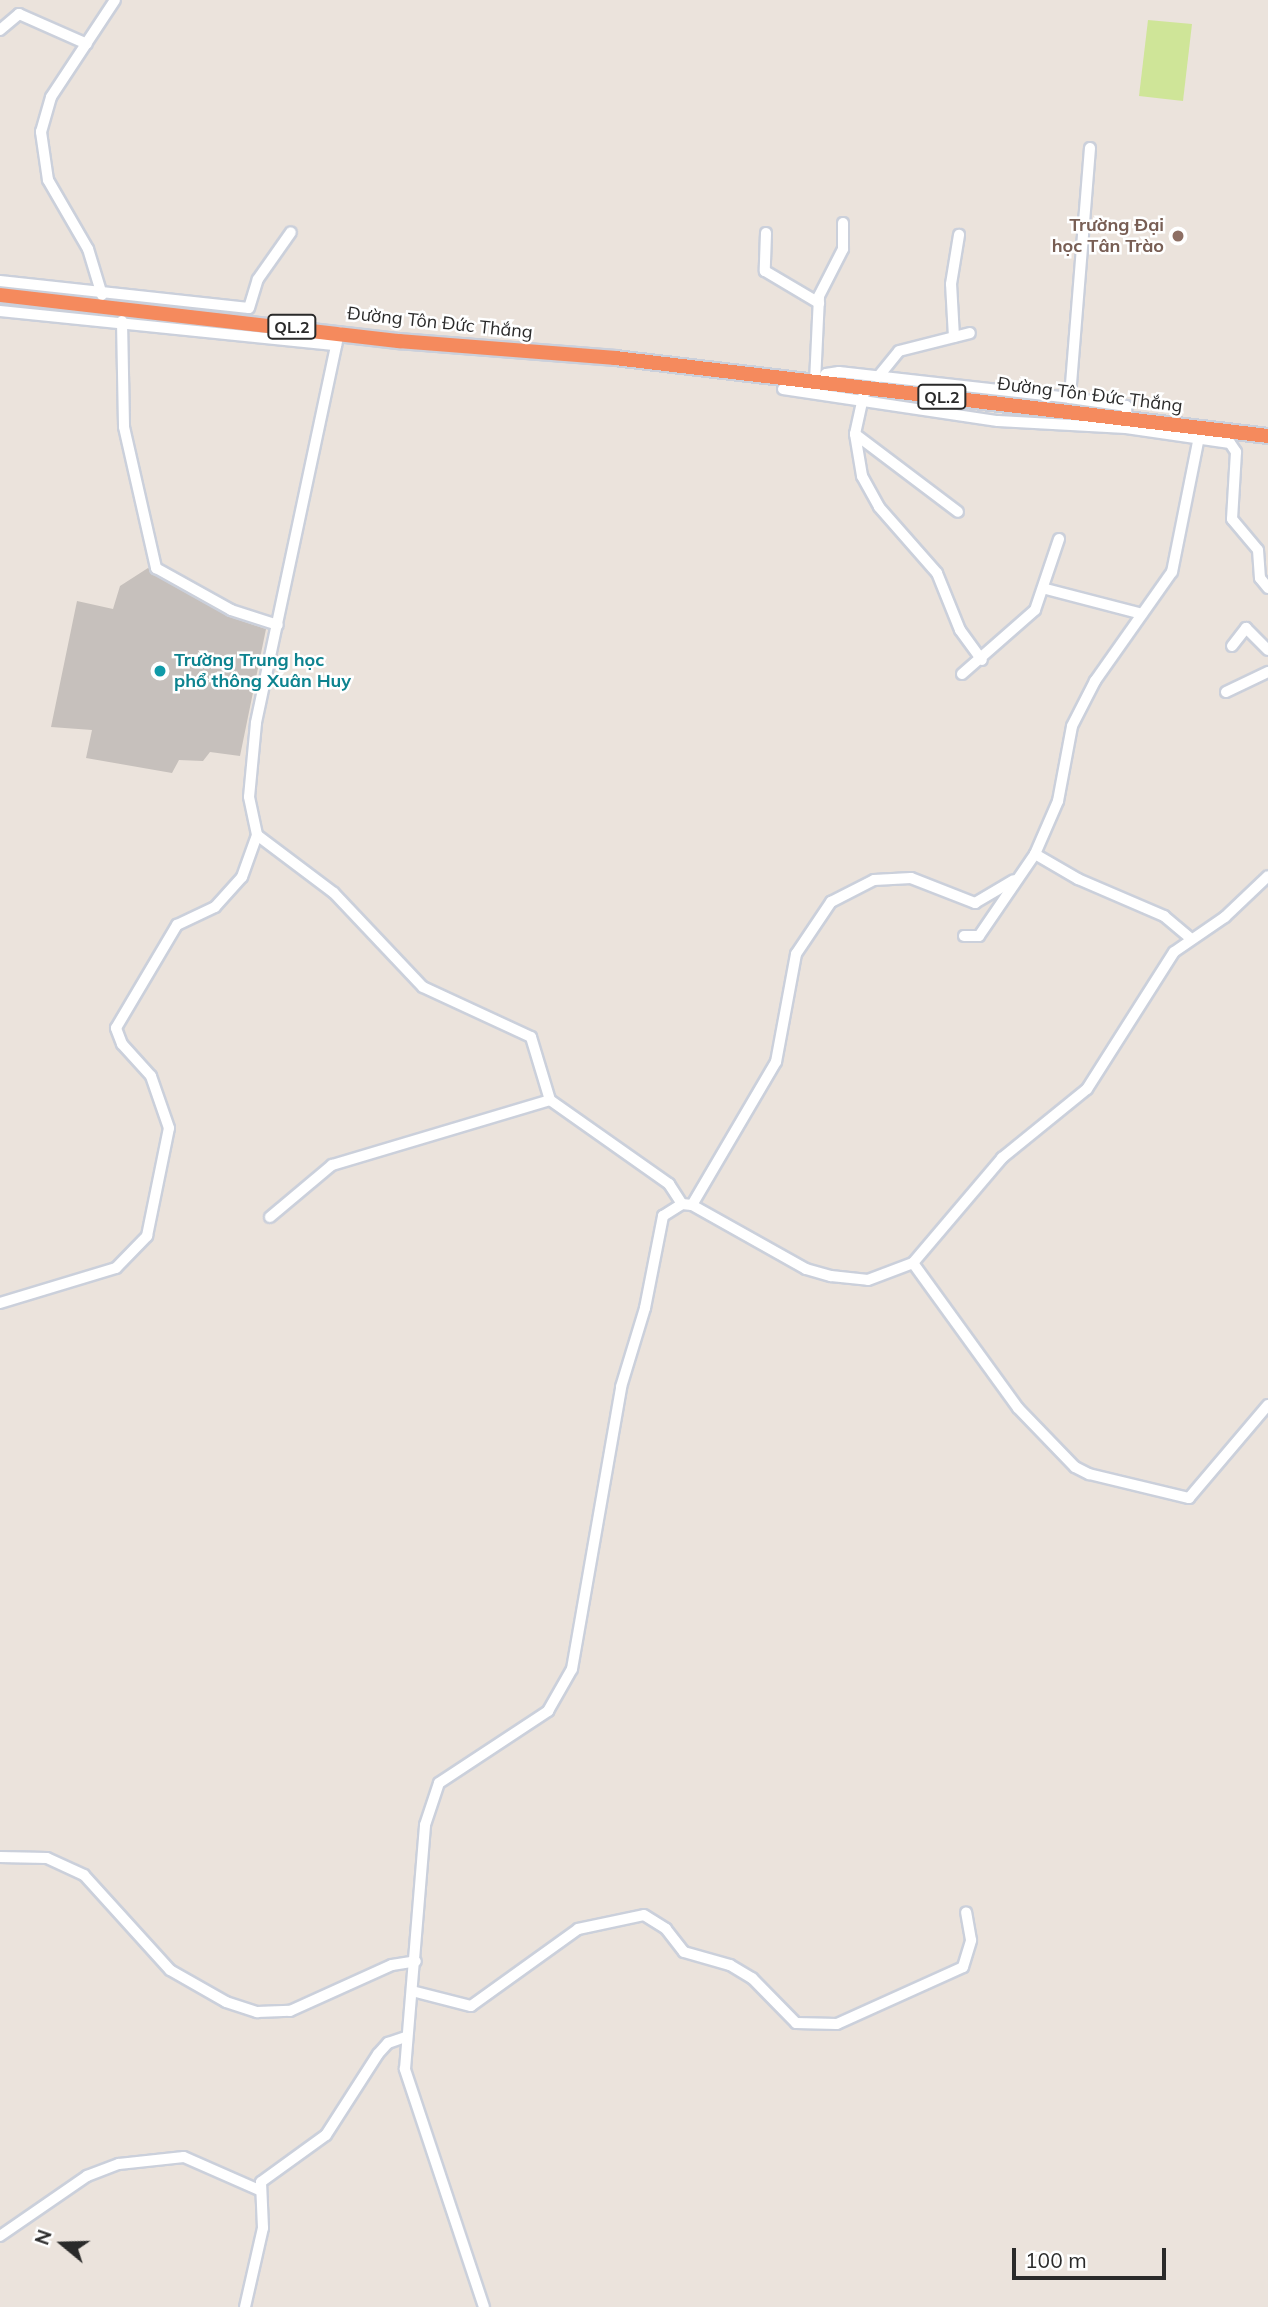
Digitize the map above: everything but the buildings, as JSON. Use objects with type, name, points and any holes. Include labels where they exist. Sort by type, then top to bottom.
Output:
[{"type":"highway","name":"Đường Tôn Đức Thắng","points":[[0,295],[107,304],[338,339],[615,358],[817,382],[864,393],[1268,436]]},
{"type":"street","points":[[115,0],[46,105],[41,144],[48,180],[88,249],[107,304],[122,321],[124,427],[156,568],[231,610],[278,625]]},
{"type":"street","points":[[0,30],[19,14],[87,44]]},
{"type":"street","points":[[1070,398],[1090,148]]},
{"type":"street","points":[[817,382],[819,303],[843,249],[843,223]]},
{"type":"street","points":[[0,310],[107,304],[249,308],[258,279],[291,232]]},
{"type":"street","points":[[766,233],[765,271],[819,303]]},
{"type":"street","points":[[954,337],[951,284],[959,235]]},
{"type":"street","points":[[0,281],[107,304]]},
{"type":"street","points":[[0,1303],[116,1268],[146,1236],[169,1128],[151,1076],[122,1044],[116,1028],[177,925],[215,907],[242,877],[257,835],[250,805],[251,757],[338,339],[122,321]]},
{"type":"street","points":[[878,377],[899,351],[970,333]]},
{"type":"street","points":[[817,382],[831,372],[977,390],[1070,398],[1126,406],[1127,423]]},
{"type":"street","points":[[783,390],[864,393],[973,412],[1127,423],[1234,446],[1232,519],[1258,550],[1260,578],[1268,588]]},
{"type":"street","points":[[864,393],[855,434],[870,495],[937,573],[960,630],[982,660]]},
{"type":"street","points":[[855,434],[958,512]]},
{"type":"street","points":[[964,936],[979,936],[1035,854],[1058,801],[1072,726],[1142,614],[1172,572],[1199,438]]},
{"type":"street","points":[[962,674],[1027,620],[1046,589],[1059,539]]},
{"type":"street","points":[[1046,589],[1142,614]]},
{"type":"street","points":[[1232,646],[1246,628],[1268,650]]},
{"type":"street","points":[[1226,692],[1268,672]]},
{"type":"street","points":[[257,835],[334,893],[423,987],[531,1037],[550,1100],[669,1184],[687,1204],[821,1273],[868,1280],[913,1263],[1002,1158],[1087,1089],[1161,971],[1189,937],[1225,917],[1268,876]]},
{"type":"street","points":[[1035,854],[1078,879],[1164,916],[1189,937]]},
{"type":"street","points":[[484,2307],[408,2087],[405,2037],[416,1961],[425,1825],[439,1783],[548,1711],[572,1669],[621,1387],[650,1287],[660,1223],[687,1204],[776,1062],[796,954],[831,902],[874,880],[900,878],[975,903],[1020,875]]},
{"type":"street","points":[[270,1217],[332,1165],[550,1100]]},
{"type":"street","points":[[913,1263],[1018,1408],[1075,1467],[1089,1474],[1188,1497],[1268,1405]]},
{"type":"street","points":[[0,1857],[47,1858],[84,1875],[170,1970],[226,2002],[257,2012],[290,2011],[392,1965],[416,1961]]},
{"type":"street","points":[[412,1990],[471,2006],[578,1929],[644,1915],[666,1929],[684,1952],[730,1965],[752,1978],[796,2024],[837,2024],[963,1967],[971,1940],[966,1912]]},
{"type":"street","points":[[245,2307],[263,2228],[258,2190],[264,2179],[326,2134],[378,2054],[388,2043],[405,2037]]},
{"type":"street","points":[[0,2236],[88,2176],[118,2164],[184,2157],[258,2190]]},
{"type":"green space","points":[[1148,20],[1192,24],[1183,101],[1139,96]]},
{"type":"place","name":"Trường Đại học Tân Trào","points":[[1178,236]]},
{"type":"place","name":"Trường Trung học phổ thông Xuân Huy","points":[[160,671]]}]
